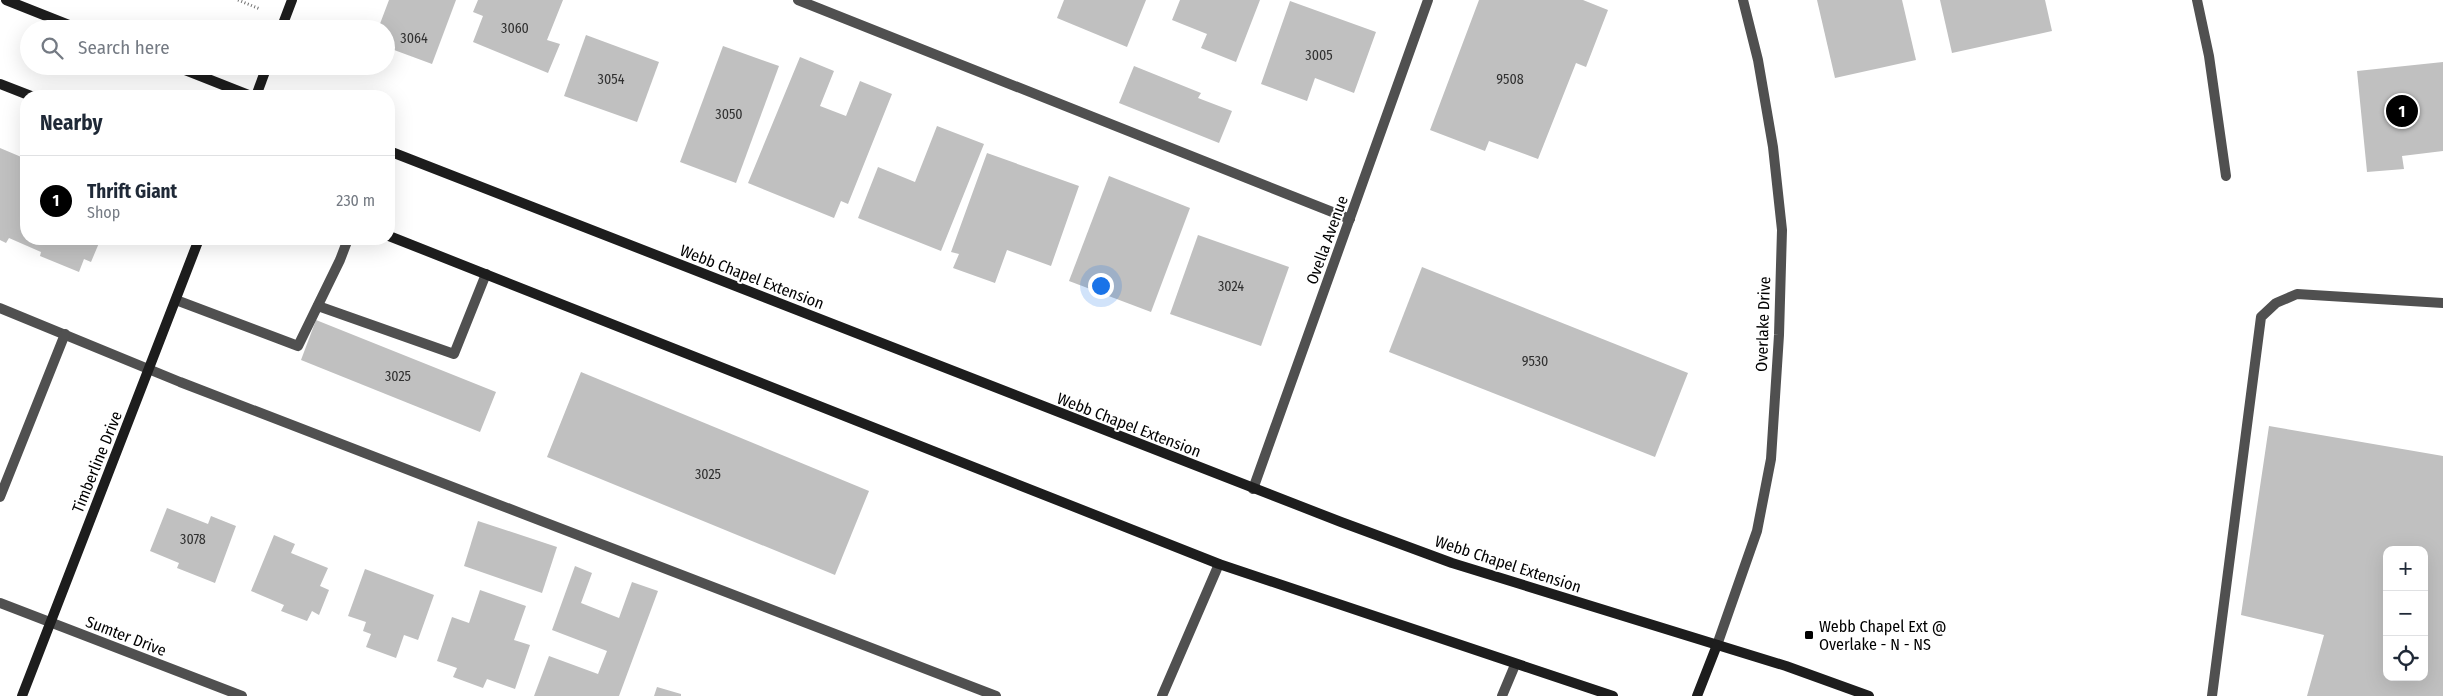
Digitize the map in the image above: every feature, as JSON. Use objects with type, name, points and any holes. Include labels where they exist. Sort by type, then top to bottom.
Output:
[{"type":"main road","points":[[6,0],[56,20]]},
{"type":"main road","points":[[284,20],[292,0]]},
{"type":"main road","points":[[198,75],[236,90]]},
{"type":"main road","points":[[258,90],[264,75]]},
{"type":"main road","points":[[0,84],[20,92]]},
{"type":"main road","name":"Webb Chapel Extension","points":[[395,153],[1253,489],[1452,563],[1786,666],[1869,696]]},
{"type":"main road","points":[[395,238],[1219,564],[1515,665],[1613,696]]},
{"type":"main road","name":"Timberline Drive","points":[[22,696],[197,245]]},
{"type":"main road","points":[[1697,696],[1717,645]]},
{"type":"street","points":[[798,0],[1350,219]]},
{"type":"street","name":"Ovella Avenue","points":[[1253,489],[1428,0]]},
{"type":"street","name":"Overlake Drive","points":[[1717,645],[1757,531],[1771,459],[1779,335],[1782,230],[1773,146],[1758,60],[1743,0]]},
{"type":"street","points":[[2197,0],[2209,56],[2226,176]]},
{"type":"street","points":[[176,300],[298,346],[345,245]]},
{"type":"street","points":[[318,306],[454,354],[486,274]]},
{"type":"street","points":[[2212,696],[2260,317],[2276,303],[2296,294],[2443,302]]},
{"type":"street","points":[[0,308],[150,369],[996,696]]},
{"type":"street","points":[[0,497],[65,334]]},
{"type":"street","points":[[1162,696],[1219,564]]},
{"type":"street","name":"Sumter Drive","points":[[0,603],[50,624],[242,696]]},
{"type":"street","points":[[1502,696],[1515,665]]},
{"type":"path","points":[[238,0],[260,9]]},
{"type":"building","points":[[389,0],[456,0],[432,64],[395,50],[395,20],[381,20]]},
{"type":"building","points":[[478,0],[563,0],[547,40],[560,44],[548,73],[473,42],[483,16],[473,12]]},
{"type":"building","points":[[1064,0],[1146,0],[1127,47],[1057,18]]},
{"type":"building","points":[[1180,0],[1260,0],[1236,62],[1201,48],[1207,34],[1172,20]]},
{"type":"building","points":[[1479,0],[1583,0],[1608,10],[1586,67],[1576,63],[1538,159],[1489,141],[1485,151],[1430,130]]},
{"type":"building","points":[[1817,0],[1902,0],[1916,60],[1835,78]]},
{"type":"building","points":[[1940,0],[2045,0],[2052,31],[1952,53]]},
{"type":"building","points":[[1290,1],[1376,32],[1354,93],[1315,78],[1307,101],[1261,84]]},
{"type":"building","points":[[586,35],[659,62],[637,122],[564,96]]},
{"type":"building","points":[[723,46],[779,66],[736,183],[680,162]]},
{"type":"building","points":[[800,57],[834,71],[820,106],[846,116],[860,81],[892,94],[848,204],[841,201],[834,218],[748,183]]},
{"type":"building","points":[[2443,62],[2443,151],[2402,156],[2404,169],[2367,172],[2357,71]]},
{"type":"building","points":[[1134,66],[1201,93],[1198,98],[1232,111],[1219,143],[1119,103]]},
{"type":"building","points":[[937,126],[984,144],[941,251],[858,218],[878,167],[915,182]]},
{"type":"building","points":[[0,148],[20,156],[20,243],[9,238],[6,243],[0,240]]},
{"type":"building","points":[[987,153],[1079,186],[1051,266],[1007,250],[995,283],[953,268],[959,254],[951,252]]},
{"type":"building","points":[[1109,176],[1190,208],[1151,312],[1069,281]]},
{"type":"building","points":[[1198,235],[1289,267],[1261,346],[1170,314]]},
{"type":"building","points":[[25,245],[98,245],[91,262],[84,259],[79,272],[40,256],[41,252]]},
{"type":"building","points":[[1422,267],[1688,373],[1655,457],[1389,352]]},
{"type":"building","points":[[316,320],[496,392],[480,432],[301,360]]},
{"type":"building","points":[[581,372],[869,491],[835,575],[547,457]]},
{"type":"building","points":[[2269,426],[2443,456],[2443,696],[2307,696],[2324,635],[2241,615]]},
{"type":"building","points":[[167,508],[208,524],[211,516],[236,526],[215,583],[177,568],[179,563],[150,551]]},
{"type":"building","points":[[478,521],[557,547],[542,593],[464,566]]},
{"type":"building","points":[[274,535],[295,544],[291,553],[328,568],[320,586],[329,590],[319,615],[312,611],[307,621],[281,611],[284,605],[251,591]]},
{"type":"building","points":[[575,566],[592,573],[581,603],[619,618],[632,582],[658,591],[619,696],[534,696],[549,656],[598,674],[607,651],[552,630]]},
{"type":"building","points":[[365,569],[434,595],[418,640],[404,635],[396,658],[366,647],[371,634],[363,631],[366,622],[348,616]]},
{"type":"building","points":[[480,590],[526,606],[514,640],[530,645],[515,689],[487,679],[483,688],[453,677],[457,668],[437,661],[452,617],[469,623]]},
{"type":"building","points":[[657,687],[681,694],[681,696],[654,696]]},
{"type":"place","name":"Thrift Giant","points":[[2402,111]]},
{"type":"place","name":"Webb Chapel Ext @ Overlake - N - NS","points":[[1809,635]]}]
